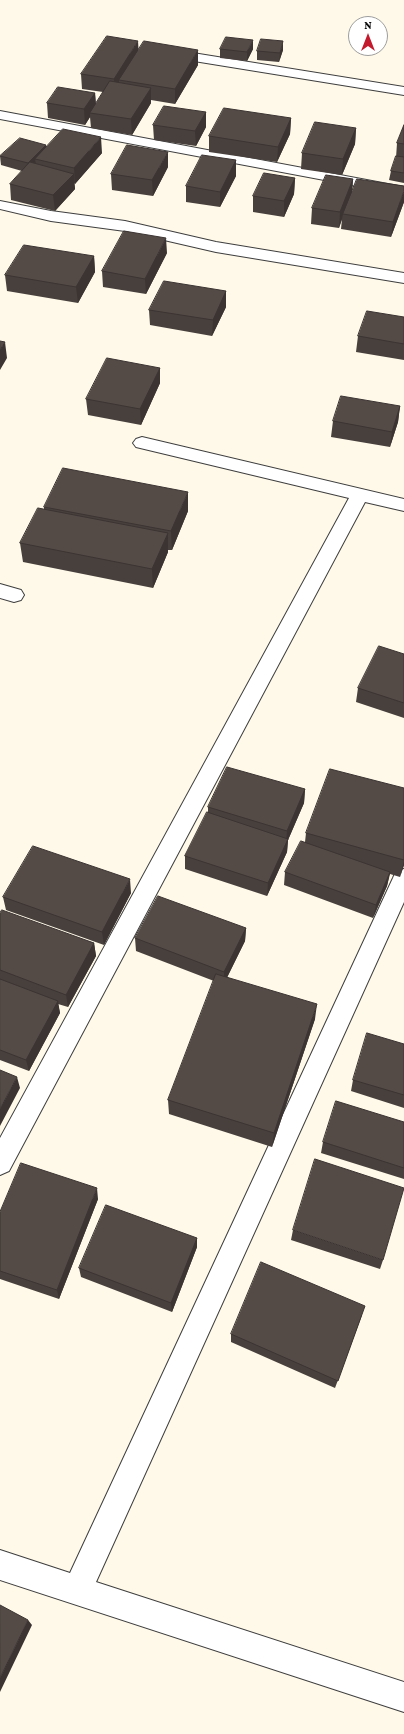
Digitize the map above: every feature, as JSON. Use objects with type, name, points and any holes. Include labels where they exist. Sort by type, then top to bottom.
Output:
[{"type":"street","points":[[158,51],[404,91]]},
{"type":"street","points":[[0,115],[404,191]]},
{"type":"street","points":[[0,205],[51,216],[125,226],[216,247],[404,278]]},
{"type":"street","points":[[142,443],[404,505]]},
{"type":"street","points":[[0,1163],[360,495]]},
{"type":"street","points":[[77,1590],[404,878]]},
{"type":"street","points":[[0,1565],[404,1697]]},
{"type":"building","points":[[107,36],[138,41],[114,79],[81,74]]},
{"type":"building","points":[[226,37],[253,40],[247,52],[220,49]]},
{"type":"building","points":[[261,39],[283,41],[280,53],[257,51]]},
{"type":"building","points":[[144,41],[198,50],[175,89],[119,80]]},
{"type":"building","points":[[110,81],[151,88],[131,119],[90,113]]},
{"type":"building","points":[[58,87],[95,93],[84,109],[47,103]]},
{"type":"building","points":[[164,106],[206,112],[195,131],[153,125]]},
{"type":"building","points":[[224,108],[291,118],[278,147],[209,136]]},
{"type":"building","points":[[315,122],[356,128],[343,159],[302,153]]},
{"type":"building","points":[[404,125],[404,144],[397,143]]},
{"type":"building","points":[[63,129],[101,137],[74,168],[35,159]]},
{"type":"building","points":[[20,138],[46,145],[28,163],[0,156]]},
{"type":"building","points":[[127,145],[168,152],[152,180],[111,174]]},
{"type":"building","points":[[202,155],[236,160],[220,192],[186,186]]},
{"type":"building","points":[[396,156],[404,157],[404,173],[391,171]]},
{"type":"building","points":[[30,162],[74,174],[53,195],[10,184]]},
{"type":"building","points":[[264,173],[295,178],[284,201],[253,196]]},
{"type":"building","points":[[326,175],[353,179],[340,212],[312,208]]},
{"type":"building","points":[[357,179],[404,186],[404,191],[393,222],[343,214]]},
{"type":"building","points":[[124,231],[166,238],[145,279],[102,271]]},
{"type":"building","points":[[24,245],[94,256],[76,287],[5,275]]},
{"type":"building","points":[[164,281],[226,291],[213,320],[149,310]]},
{"type":"building","points":[[367,311],[404,317],[404,344],[358,336]]},
{"type":"building","points":[[0,341],[5,342],[0,350]]},
{"type":"building","points":[[107,358],[160,368],[140,409],[86,399]]},
{"type":"building","points":[[341,396],[400,406],[392,432],[333,421]]},
{"type":"building","points":[[63,468],[188,492],[171,531],[44,507]]},
{"type":"building","points":[[38,508],[168,533],[152,569],[20,543]]},
{"type":"building","points":[[379,646],[404,654],[404,703],[358,688]]},
{"type":"building","points":[[227,767],[305,789],[287,831],[208,807]]},
{"type":"building","points":[[330,769],[404,788],[404,860],[306,833]]},
{"type":"building","points":[[207,812],[288,839],[268,883],[185,856]]},
{"type":"building","points":[[301,841],[390,872],[376,905],[285,872]]},
{"type":"building","points":[[33,846],[130,879],[102,932],[3,897]]},
{"type":"building","points":[[158,896],[246,928],[224,972],[135,938]]},
{"type":"building","points":[[2,910],[94,943],[66,995],[0,970],[0,913]]},
{"type":"building","points":[[216,974],[317,1004],[274,1133],[168,1100]]},
{"type":"building","points":[[0,979],[58,1001],[26,1060],[0,1050]]},
{"type":"building","points":[[367,1033],[404,1044],[404,1095],[353,1080]]},
{"type":"building","points":[[0,1070],[17,1077],[0,1109]]},
{"type":"building","points":[[336,1101],[404,1122],[404,1168],[323,1142]]},
{"type":"building","points":[[315,1159],[404,1188],[383,1260],[293,1230]]},
{"type":"building","points":[[21,1163],[97,1188],[57,1290],[0,1271],[0,1212]]},
{"type":"building","points":[[106,1205],[197,1238],[171,1303],[79,1268]]},
{"type":"building","points":[[261,1262],[365,1306],[338,1381],[231,1334]]},
{"type":"building","points":[[0,1605],[28,1620],[0,1678]]}]
